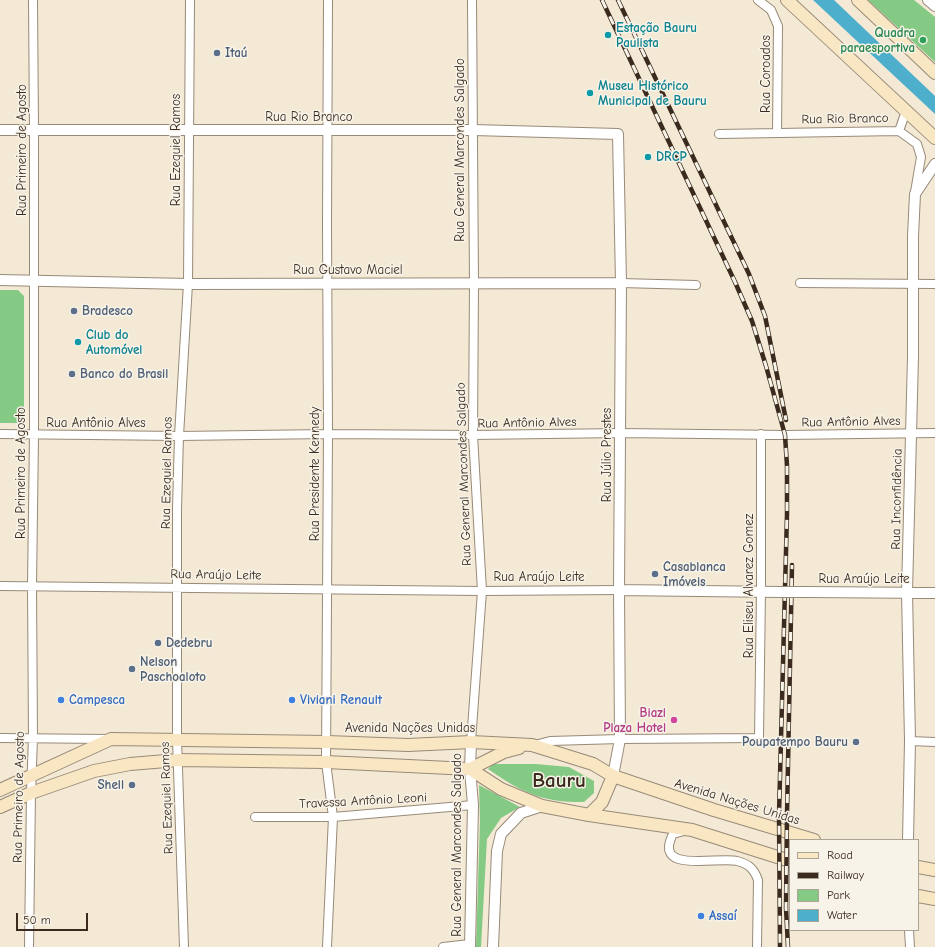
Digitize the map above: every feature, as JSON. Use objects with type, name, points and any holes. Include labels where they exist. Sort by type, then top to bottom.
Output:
[{"type":"main road","points":[[780,0],[802,15]]},
{"type":"main road","points":[[787,0],[935,138]]},
{"type":"main road","points":[[858,0],[935,73]]},
{"type":"main road","name":"Avenida Nações Unidas","points":[[0,790],[111,739],[327,742],[408,745],[471,742],[532,745],[593,764],[613,776],[714,810],[811,839]]},
{"type":"main road","points":[[0,807],[31,793],[94,772],[130,764],[178,760],[326,762],[470,769],[504,752],[532,745]]},
{"type":"main road","points":[[470,769],[501,789],[542,806],[588,815],[692,830],[789,861]]},
{"type":"main road","points":[[588,815],[602,802],[613,776]]},
{"type":"main road","points":[[919,867],[935,870]]},
{"type":"main road","points":[[919,896],[935,899]]},
{"type":"street","name":"Rua Primeiro de Agosto","points":[[29,947],[33,738],[32,586],[34,434],[34,130],[32,0]]},
{"type":"street","name":"Rua Ezequiel Ramos","points":[[184,947],[178,760],[177,509],[179,436],[188,284],[190,0]]},
{"type":"street","name":"Rua Presidente Kennedy","points":[[328,0],[326,762],[333,817],[328,947]]},
{"type":"street","name":"Rua General Marcondes Salgado","points":[[470,946],[473,805],[470,769],[482,591],[473,435],[474,283],[472,0]]},
{"type":"street","name":"Rua Coroados","points":[[758,0],[771,10],[778,26],[778,133]]},
{"type":"street","points":[[928,0],[935,6]]},
{"type":"street","points":[[899,131],[906,112]]},
{"type":"street","name":"Rua Rio Branco","points":[[0,130],[473,130],[618,134]]},
{"type":"street","name":"Rua Rio Branco","points":[[719,134],[899,131],[917,144],[921,157],[915,194]]},
{"type":"street","name":"Rua Júlio Prestes","points":[[613,776],[620,739],[619,590],[621,283],[618,134]]},
{"type":"street","points":[[915,194],[935,164]]},
{"type":"street","name":"Rua Inconfidência","points":[[908,839],[910,741],[908,592],[915,194]]},
{"type":"street","name":"Rua Gustavo Maciel","points":[[0,280],[188,284],[621,283],[696,285]]},
{"type":"street","points":[[800,284],[935,284]]},
{"type":"street","name":"Rua Antônio Alves","points":[[0,434],[179,436],[621,433],[761,434],[785,436],[935,433]]},
{"type":"street","name":"Rua Eliseu Alvarez Gomez","points":[[620,739],[759,738],[761,434]]},
{"type":"street","name":"Rua Araújo Leite","points":[[0,586],[326,588],[482,591],[619,590],[935,592]]},
{"type":"street","points":[[0,738],[111,739]]},
{"type":"street","points":[[532,745],[550,741],[620,739]]},
{"type":"street","points":[[910,741],[935,742]]},
{"type":"street","name":"Travessa Antônio Leoni","points":[[255,817],[333,817],[473,805]]},
{"type":"street","points":[[493,947],[496,851],[501,834],[521,813],[542,806]]},
{"type":"street","points":[[668,826],[666,848],[668,855],[672,859],[684,864],[735,866],[743,868],[750,873],[753,881],[753,947]]},
{"type":"street","points":[[692,830],[673,834],[670,839],[669,850],[670,854],[675,858],[688,861],[735,860],[746,864],[755,871],[758,880],[757,947]]},
{"type":"street","points":[[909,931],[910,947]]},
{"type":"street","points":[[443,947],[470,946]]},
{"type":"green space","name":"Quadra paraesportiva","points":[[868,0],[914,0],[935,17],[935,62]]},
{"type":"green space","points":[[0,290],[18,290],[24,296],[24,420],[19,423],[0,423]]},
{"type":"green space","points":[[493,764],[536,764],[569,767],[594,781],[594,793],[584,802],[569,802],[544,798],[522,790],[488,769]]},
{"type":"green space","points":[[479,785],[520,807],[501,818],[487,839],[481,947],[476,947],[480,820]]},
{"type":"water","points":[[813,0],[834,0],[935,96],[935,114]]},
{"type":"railway","points":[[602,0],[752,321],[785,435],[787,466],[787,514],[779,814],[780,947]]},
{"type":"railway","points":[[618,0],[749,274],[765,316],[786,420]]},
{"type":"railway","points":[[788,947],[786,908],[792,565]]},
{"type":"place","name":"Estação Bauru Paulista","points":[[608,35]]},
{"type":"place","name":"Quadra paraesportiva","points":[[923,40]]},
{"type":"place","name":"Itaú","points":[[217,53]]},
{"type":"place","name":"Museu Histórico Municipal de Bauru","points":[[590,93]]},
{"type":"place","name":"DRCP","points":[[648,157]]},
{"type":"place","name":"Bradesco","points":[[74,311]]},
{"type":"place","name":"Club do Automóvel","points":[[78,342]]},
{"type":"place","name":"Banco do Brasil","points":[[72,374]]},
{"type":"place","name":"Casablanca Imóveis","points":[[655,574]]},
{"type":"place","name":"Dedebru","points":[[158,643]]},
{"type":"place","name":"Nelson Paschoaloto","points":[[132,669]]},
{"type":"place","name":"Campesca","points":[[61,700]]},
{"type":"place","name":"Viviani Renault","points":[[292,700]]},
{"type":"place","name":"Biazi Plaza Hotel","points":[[674,720]]},
{"type":"place","name":"Poupatempo Bauru","points":[[856,742]]},
{"type":"place","name":"Shell","points":[[132,785]]},
{"type":"place","name":"Assaí","points":[[701,916]]},
{"type":"district","name":"Bauru","points":[[559,781]]}]
